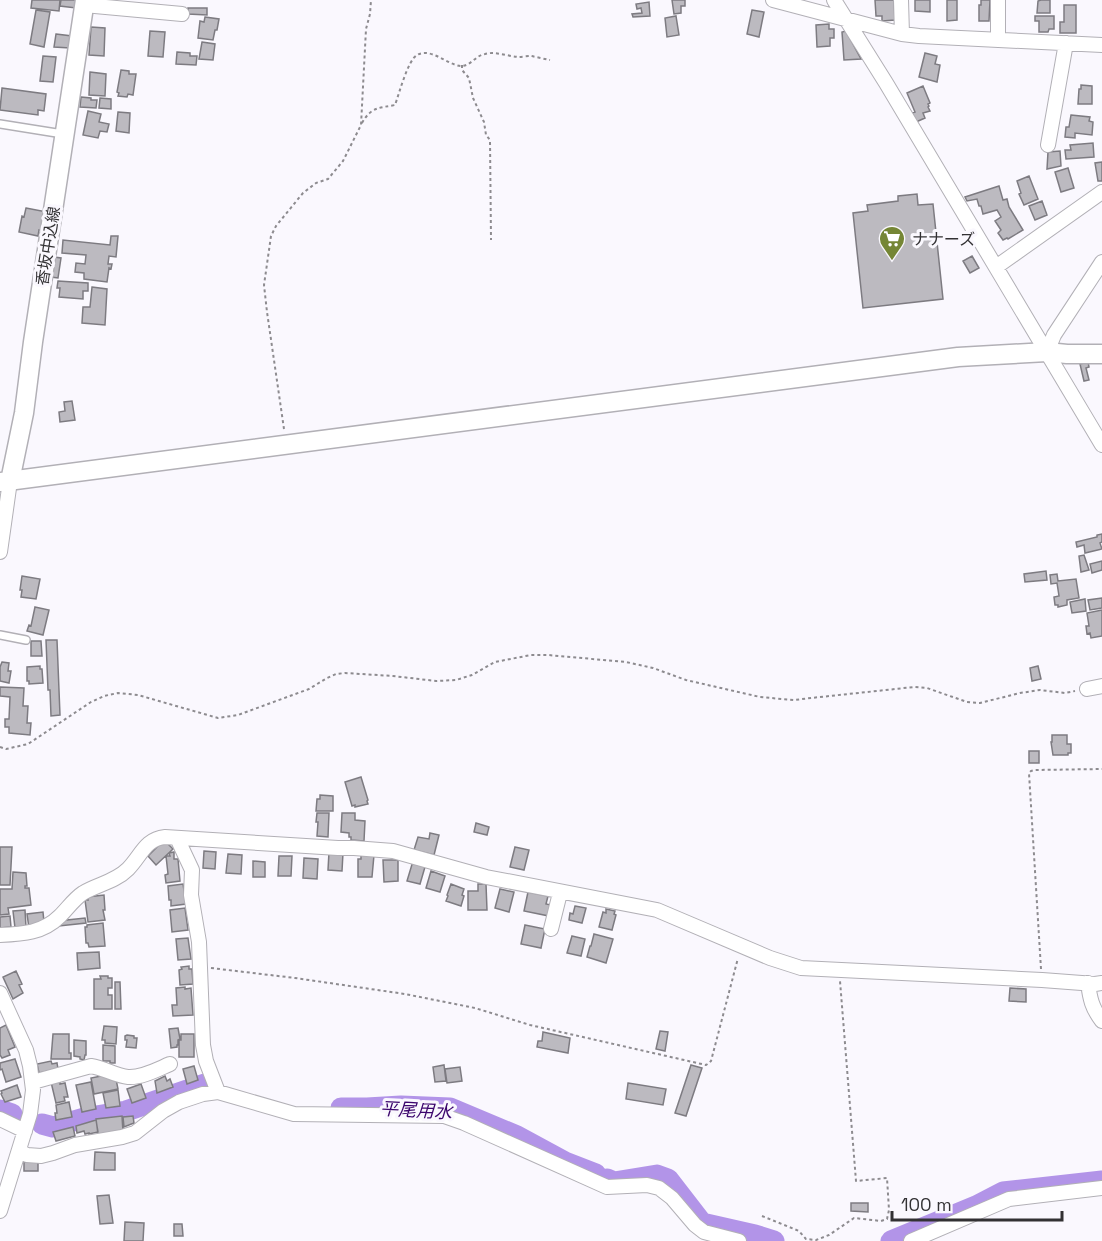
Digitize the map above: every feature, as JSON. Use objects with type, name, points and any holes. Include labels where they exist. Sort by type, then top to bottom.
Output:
[{"type":"street","points":[[773,0],[902,34],[935,38],[1102,45]]},
{"type":"street","points":[[834,0],[1102,445]]},
{"type":"street","points":[[902,0],[902,34]]},
{"type":"street","points":[[998,40],[999,0]]},
{"type":"street","points":[[85,2],[182,14]]},
{"type":"street","name":"香坂中込線","points":[[5,482],[24,413],[85,2]]},
{"type":"street","points":[[1048,145],[1066,43]]},
{"type":"street","points":[[996,267],[1102,192]]},
{"type":"street","points":[[1047,352],[1054,335],[1102,262]]},
{"type":"street","points":[[0,551],[5,482],[928,361],[1047,352],[1102,354]]},
{"type":"street","points":[[1087,689],[1102,686]]},
{"type":"street","points":[[0,935],[23,934],[40,930],[52,923],[80,895],[106,884],[128,869],[147,844],[157,837],[165,837],[393,851],[486,877],[657,910],[786,964],[801,968],[1102,983]]},
{"type":"street","points":[[177,838],[192,870],[192,895],[199,942],[203,1045],[206,1061],[218,1092]]},
{"type":"street","points":[[551,929],[560,892]]},
{"type":"street","points":[[1088,983],[1091,1004],[1102,1021]]},
{"type":"street","points":[[0,993],[26,1050],[33,1082],[30,1114],[0,1211]]},
{"type":"street","points":[[33,1082],[91,1066],[132,1077],[171,1064]]},
{"type":"street","points":[[19,1150],[27,1155],[40,1156],[53,1154],[75,1145],[122,1137],[135,1133],[163,1111],[179,1102],[218,1092],[294,1114],[444,1116],[607,1187],[646,1185],[659,1188],[672,1198],[704,1232],[739,1241]]},
{"type":"street","points":[[0,1119],[25,1131]]},
{"type":"street","points":[[911,1241],[1009,1199],[1102,1188]]},
{"type":"lane","points":[[0,124],[64,134]]},
{"type":"lane","points":[[0,635],[26,640]]},
{"type":"path","points":[[361,125],[366,29],[371,0]]},
{"type":"path","points":[[286,444],[264,285],[271,236],[276,226],[303,193],[316,183],[328,179],[343,161],[367,113],[376,108],[395,105],[414,57],[425,53],[458,66],[466,65],[482,54],[490,53],[550,60]]},
{"type":"path","points":[[462,65],[462,70],[469,78],[473,98],[484,122],[486,135],[490,140],[491,240]]},
{"type":"path","points":[[0,747],[6,749],[28,744],[91,702],[118,693],[138,695],[218,718],[238,715],[309,688],[336,674],[393,676],[436,681],[456,680],[472,675],[495,662],[531,655],[626,662],[653,668],[697,683],[760,697],[794,700],[914,687],[927,688],[967,702],[980,703],[1030,691],[1065,693],[1087,689]]},
{"type":"path","points":[[1042,980],[1029,773],[1035,770],[1102,769]]},
{"type":"path","points":[[200,966],[405,994],[475,1008],[530,1025],[706,1065],[711,1061],[741,945]]},
{"type":"path","points":[[762,1216],[800,1231],[806,1239],[816,1240],[829,1235],[854,1218],[881,1221],[886,1219],[890,1210],[887,1178],[856,1181],[839,970]]},
{"type":"building","points":[[32,0],[60,0],[59,11],[31,8]]},
{"type":"building","points":[[61,0],[77,0],[76,8],[60,6]]},
{"type":"building","points":[[672,0],[685,0],[685,6],[681,6],[681,13],[674,14]]},
{"type":"building","points":[[875,0],[894,0],[895,20],[882,21],[882,16],[876,16]]},
{"type":"building","points":[[915,0],[930,0],[930,12],[915,11]]},
{"type":"building","points":[[947,0],[957,0],[957,20],[947,21]]},
{"type":"building","points":[[981,0],[990,0],[989,21],[979,21]]},
{"type":"building","points":[[1050,0],[1050,13],[1037,13],[1038,1]]},
{"type":"building","points":[[649,2],[650,16],[633,17],[632,14],[642,13],[641,8],[637,9],[636,4]]},
{"type":"building","points":[[1064,5],[1076,5],[1076,33],[1060,33],[1060,22],[1064,22]]},
{"type":"building","points":[[188,8],[207,8],[207,15],[188,14]]},
{"type":"building","points":[[36,10],[50,12],[44,47],[30,44]]},
{"type":"building","points":[[752,10],[764,12],[759,37],[747,34]]},
{"type":"building","points":[[676,16],[679,35],[667,37],[665,18]]},
{"type":"building","points":[[1035,16],[1054,16],[1054,29],[1039,32],[1039,21],[1035,21]]},
{"type":"building","points":[[205,17],[219,19],[213,40],[198,38],[200,21],[204,22]]},
{"type":"building","points":[[829,24],[829,29],[834,29],[834,38],[830,38],[830,46],[817,47],[816,25]]},
{"type":"building","points":[[91,27],[105,28],[104,56],[89,55]]},
{"type":"building","points":[[150,31],[165,32],[163,57],[148,56]]},
{"type":"building","points":[[846,31],[861,59],[844,60],[842,32]]},
{"type":"building","points":[[56,34],[72,36],[70,48],[54,47]]},
{"type":"building","points":[[202,42],[215,44],[213,60],[199,59]]},
{"type":"building","points":[[177,52],[197,56],[196,65],[176,64]]},
{"type":"building","points":[[925,53],[937,56],[935,64],[940,65],[937,82],[919,77]]},
{"type":"building","points":[[43,56],[56,57],[53,82],[40,81]]},
{"type":"building","points":[[121,70],[129,71],[129,74],[136,74],[133,95],[118,96]]},
{"type":"building","points":[[90,72],[106,74],[105,96],[89,95]]},
{"type":"building","points":[[1081,85],[1092,86],[1092,104],[1078,104]]},
{"type":"building","points":[[923,86],[930,103],[928,107],[930,111],[923,113],[925,118],[916,122],[912,113],[915,112],[907,93]]},
{"type":"building","points":[[2,88],[46,94],[44,111],[38,110],[38,115],[0,110]]},
{"type":"building","points":[[81,97],[97,100],[96,108],[80,107]]},
{"type":"building","points":[[100,98],[111,99],[111,109],[99,108]]},
{"type":"building","points":[[88,111],[101,114],[99,122],[109,124],[107,132],[100,131],[98,138],[83,135]]},
{"type":"building","points":[[118,112],[130,113],[129,133],[116,131]]},
{"type":"building","points":[[1071,115],[1090,117],[1089,121],[1093,122],[1092,135],[1075,133],[1075,138],[1065,137]]},
{"type":"building","points":[[1093,143],[1094,157],[1066,159],[1065,150],[1071,150],[1070,145]]},
{"type":"building","points":[[1060,151],[1061,166],[1047,169],[1048,152]]},
{"type":"building","points":[[1102,162],[1102,181],[1098,181],[1095,163]]},
{"type":"building","points":[[1068,168],[1074,188],[1061,192],[1055,172]]},
{"type":"building","points":[[1029,176],[1038,199],[1024,205],[1017,181]]},
{"type":"building","points":[[999,186],[1003,200],[1007,199],[1009,207],[1023,230],[1003,240],[998,233],[1001,230],[995,221],[1001,217],[997,210],[983,214],[977,199],[967,201],[965,197]]},
{"type":"building","points":[[917,194],[918,205],[933,204],[943,299],[863,308],[853,213],[868,211],[867,205],[898,201],[898,196]]},
{"type":"building","points":[[1042,201],[1047,215],[1035,220],[1029,206]]},
{"type":"building","points":[[26,208],[47,212],[44,231],[39,230],[38,236],[19,232]]},
{"type":"building","points":[[111,236],[118,236],[116,257],[109,256],[108,264],[112,264],[111,269],[109,268],[107,282],[84,279],[84,273],[75,272],[76,263],[85,264],[86,255],[62,253],[63,240],[110,245]]},
{"type":"building","points":[[972,256],[979,268],[970,273],[963,261]]},
{"type":"building","points":[[54,257],[61,258],[58,278],[51,277]]},
{"type":"building","points":[[58,281],[88,283],[88,291],[83,291],[83,299],[59,297]]},
{"type":"building","points":[[92,287],[107,289],[105,325],[82,323],[83,307],[90,307]]},
{"type":"building","points":[[1088,362],[1089,367],[1086,368],[1089,380],[1084,381],[1080,364]]},
{"type":"building","points":[[72,401],[75,420],[60,422],[59,412],[65,411],[64,402]]},
{"type":"building","points":[[1102,534],[1100,543],[1102,549],[1085,553],[1084,545],[1077,547],[1076,542]]},
{"type":"building","points":[[1084,555],[1089,570],[1081,572],[1079,556]]},
{"type":"building","points":[[1102,561],[1102,570],[1092,573],[1090,564]]},
{"type":"building","points":[[1046,571],[1047,580],[1025,582],[1024,574]]},
{"type":"building","points":[[1057,574],[1058,581],[1076,579],[1079,598],[1067,600],[1067,605],[1058,607],[1055,605],[1054,597],[1059,596],[1057,583],[1051,584],[1050,575]]},
{"type":"building","points":[[22,576],[40,579],[36,599],[21,597]]},
{"type":"building","points":[[1102,598],[1102,608],[1090,610],[1088,600]]},
{"type":"building","points":[[1085,599],[1086,611],[1072,613],[1070,602]]},
{"type":"building","points":[[35,607],[49,610],[43,635],[27,631],[29,625],[31,626]]},
{"type":"building","points":[[1102,610],[1102,636],[1091,638],[1090,633],[1087,634],[1086,626],[1089,626],[1087,613]]},
{"type":"building","points":[[46,640],[57,640],[60,715],[51,716]]},
{"type":"building","points":[[31,641],[41,641],[42,656],[31,656]]},
{"type":"building","points":[[2,662],[9,663],[8,671],[11,671],[9,683],[0,681]]},
{"type":"building","points":[[40,666],[43,683],[29,684],[27,667]]},
{"type":"building","points":[[1038,666],[1041,679],[1032,681],[1030,668]]},
{"type":"building","points":[[0,687],[24,688],[23,706],[28,706],[27,723],[31,723],[30,735],[9,733],[9,727],[5,727],[5,719],[9,719],[10,697],[0,696]]},
{"type":"building","points":[[1052,735],[1067,735],[1067,744],[1071,744],[1071,753],[1053,755]]},
{"type":"building","points":[[1029,751],[1039,751],[1039,763],[1029,763]]},
{"type":"building","points":[[361,777],[368,804],[355,807],[355,805],[352,806],[345,782]]},
{"type":"building","points":[[320,795],[333,796],[333,811],[316,811],[317,799],[320,799]]},
{"type":"building","points":[[317,813],[329,813],[328,837],[317,836]]},
{"type":"building","points":[[342,813],[355,813],[355,820],[365,821],[364,841],[351,840],[349,833],[341,832]]},
{"type":"building","points":[[476,823],[489,827],[487,835],[474,832]]},
{"type":"building","points":[[430,833],[439,835],[434,855],[414,850],[418,837],[429,839]]},
{"type":"building","points":[[164,840],[173,849],[156,865],[148,856]]},
{"type":"building","points":[[0,847],[12,847],[10,885],[0,885]]},
{"type":"building","points":[[515,847],[529,850],[524,870],[510,867]]},
{"type":"building","points":[[204,851],[216,852],[215,869],[203,868]]},
{"type":"building","points":[[174,852],[174,859],[178,859],[180,881],[166,883],[165,875],[168,874],[166,856]]},
{"type":"building","points":[[329,852],[343,853],[342,871],[328,870]]},
{"type":"building","points":[[228,854],[242,855],[241,874],[226,873]]},
{"type":"building","points":[[361,854],[374,855],[372,877],[358,877],[358,859],[361,859]]},
{"type":"building","points":[[279,856],[292,856],[291,876],[278,876]]},
{"type":"building","points":[[304,858],[318,859],[317,879],[303,878]]},
{"type":"building","points":[[383,860],[398,860],[398,881],[384,882]]},
{"type":"building","points":[[253,861],[265,862],[265,877],[253,877]]},
{"type":"building","points":[[413,861],[425,867],[420,884],[407,881]]},
{"type":"building","points":[[431,871],[445,876],[440,892],[426,888]]},
{"type":"building","points":[[13,872],[26,873],[27,886],[25,888],[29,888],[31,905],[8,908],[9,914],[0,915],[0,889],[12,889]]},
{"type":"building","points":[[183,884],[186,904],[171,906],[168,886]]},
{"type":"building","points":[[451,884],[464,889],[461,906],[446,901]]},
{"type":"building","points":[[478,884],[486,884],[487,910],[468,910],[468,891],[478,891]]},
{"type":"building","points":[[500,889],[514,892],[509,912],[495,908]]},
{"type":"building","points":[[528,892],[548,896],[546,904],[551,905],[549,916],[524,911]]},
{"type":"building","points":[[104,895],[105,920],[88,922],[85,900],[88,900],[87,897]]},
{"type":"building","points":[[575,906],[586,908],[582,923],[569,920],[570,913],[573,914]]},
{"type":"building","points":[[185,908],[188,930],[172,932],[170,910]]},
{"type":"building","points":[[606,909],[615,911],[612,930],[599,927]]},
{"type":"building","points":[[25,910],[26,927],[15,928],[13,911]]},
{"type":"building","points":[[43,912],[44,922],[29,928],[27,914]]},
{"type":"building","points":[[10,916],[11,927],[0,928],[0,917]]},
{"type":"building","points":[[85,918],[86,923],[59,926],[58,921]]},
{"type":"building","points":[[103,923],[105,946],[89,947],[86,943],[85,927]]},
{"type":"building","points":[[525,925],[545,929],[541,948],[521,944]]},
{"type":"building","points":[[594,934],[613,939],[606,963],[587,957]]},
{"type":"building","points":[[572,936],[585,939],[581,956],[567,953]]},
{"type":"building","points":[[188,938],[191,959],[178,960],[176,939]]},
{"type":"building","points":[[99,952],[100,968],[78,970],[77,953]]},
{"type":"building","points":[[189,966],[189,969],[192,969],[193,984],[180,985],[179,970],[182,969],[181,967]]},
{"type":"building","points":[[16,971],[23,993],[13,999],[3,977]]},
{"type":"building","points":[[100,976],[112,978],[112,988],[108,988],[108,995],[112,995],[112,1009],[94,1009],[94,979],[101,979]]},
{"type":"building","points":[[115,982],[120,982],[121,1009],[115,1009]]},
{"type":"building","points":[[185,987],[185,989],[191,988],[193,1015],[173,1016],[172,1005],[177,1005],[176,988]]},
{"type":"building","points":[[1010,988],[1026,989],[1026,1002],[1009,1001]]},
{"type":"building","points":[[6,1025],[15,1047],[8,1050],[10,1055],[2,1058],[0,1028]]},
{"type":"building","points":[[104,1026],[117,1027],[116,1044],[105,1043],[105,1040],[102,1040]]},
{"type":"building","points":[[178,1028],[180,1039],[178,1045],[171,1048],[169,1029]]},
{"type":"building","points":[[660,1031],[668,1032],[665,1051],[656,1049]]},
{"type":"building","points":[[543,1032],[570,1038],[568,1053],[537,1047],[538,1041],[542,1041]]},
{"type":"building","points":[[53,1034],[69,1034],[71,1059],[51,1059]]},
{"type":"building","points":[[181,1034],[194,1034],[194,1057],[179,1057]]},
{"type":"building","points":[[125,1036],[137,1038],[136,1048],[126,1047]]},
{"type":"building","points":[[74,1040],[86,1041],[84,1060],[74,1056]]},
{"type":"building","points":[[103,1045],[115,1046],[115,1063],[103,1061]]},
{"type":"building","points":[[15,1059],[21,1077],[6,1082],[2,1069],[0,1070],[0,1063]]},
{"type":"building","points":[[51,1061],[52,1064],[57,1063],[58,1069],[39,1073],[37,1064]]},
{"type":"building","points":[[444,1065],[446,1081],[435,1082],[433,1067]]},
{"type":"building","points":[[691,1065],[702,1068],[686,1116],[675,1113]]},
{"type":"building","points":[[194,1066],[198,1080],[187,1084],[183,1069]]},
{"type":"building","points":[[460,1067],[462,1081],[447,1083],[445,1069]]},
{"type":"building","points":[[106,1075],[116,1079],[118,1089],[94,1094],[91,1078]]},
{"type":"building","points":[[165,1076],[167,1081],[170,1079],[173,1087],[157,1093],[155,1081]]},
{"type":"building","points":[[60,1080],[60,1084],[65,1083],[68,1097],[64,1097],[65,1101],[56,1103],[51,1082]]},
{"type":"building","points":[[91,1082],[96,1109],[82,1112],[76,1085]]},
{"type":"building","points":[[628,1083],[666,1089],[663,1105],[626,1099]]},
{"type":"building","points":[[141,1084],[146,1098],[132,1103],[127,1089]]},
{"type":"building","points":[[17,1085],[21,1097],[5,1102],[1,1091]]},
{"type":"building","points":[[118,1090],[120,1106],[106,1108],[103,1093]]},
{"type":"building","points":[[69,1102],[72,1117],[56,1120],[56,1105]]},
{"type":"building","points":[[122,1116],[123,1132],[98,1134],[96,1119]]},
{"type":"building","points":[[133,1116],[134,1123],[124,1127],[123,1117]]},
{"type":"building","points":[[96,1120],[98,1132],[77,1133],[76,1126]]},
{"type":"building","points":[[73,1127],[75,1136],[56,1141],[53,1132]]},
{"type":"building","points":[[95,1152],[115,1153],[115,1170],[94,1170]]},
{"type":"building","points":[[24,1162],[38,1162],[38,1171],[24,1171]]},
{"type":"building","points":[[109,1195],[113,1223],[100,1224],[97,1196]]},
{"type":"building","points":[[851,1203],[868,1203],[868,1212],[851,1211]]},
{"type":"building","points":[[125,1222],[144,1223],[143,1241],[124,1241]]},
{"type":"building","points":[[174,1224],[182,1224],[183,1236],[174,1236]]},
{"type":"waterway","name":"平尾用水","points":[[42,1124],[53,1127],[84,1118],[126,1111],[205,1084]]},
{"type":"waterway","name":"平尾用水","points":[[341,1108],[401,1106],[450,1108],[517,1136],[565,1162],[596,1174]]},
{"type":"waterway","name":"平尾用水","points":[[0,1110],[12,1114]]},
{"type":"waterway","name":"平尾用水","points":[[607,1179],[614,1182],[657,1175],[668,1179],[702,1223],[774,1241]]},
{"type":"waterway","name":"平尾用水","points":[[891,1241],[976,1206],[1003,1192],[1102,1181]]},
{"type":"place","name":"ナナーズ","points":[[892,262]]}]
